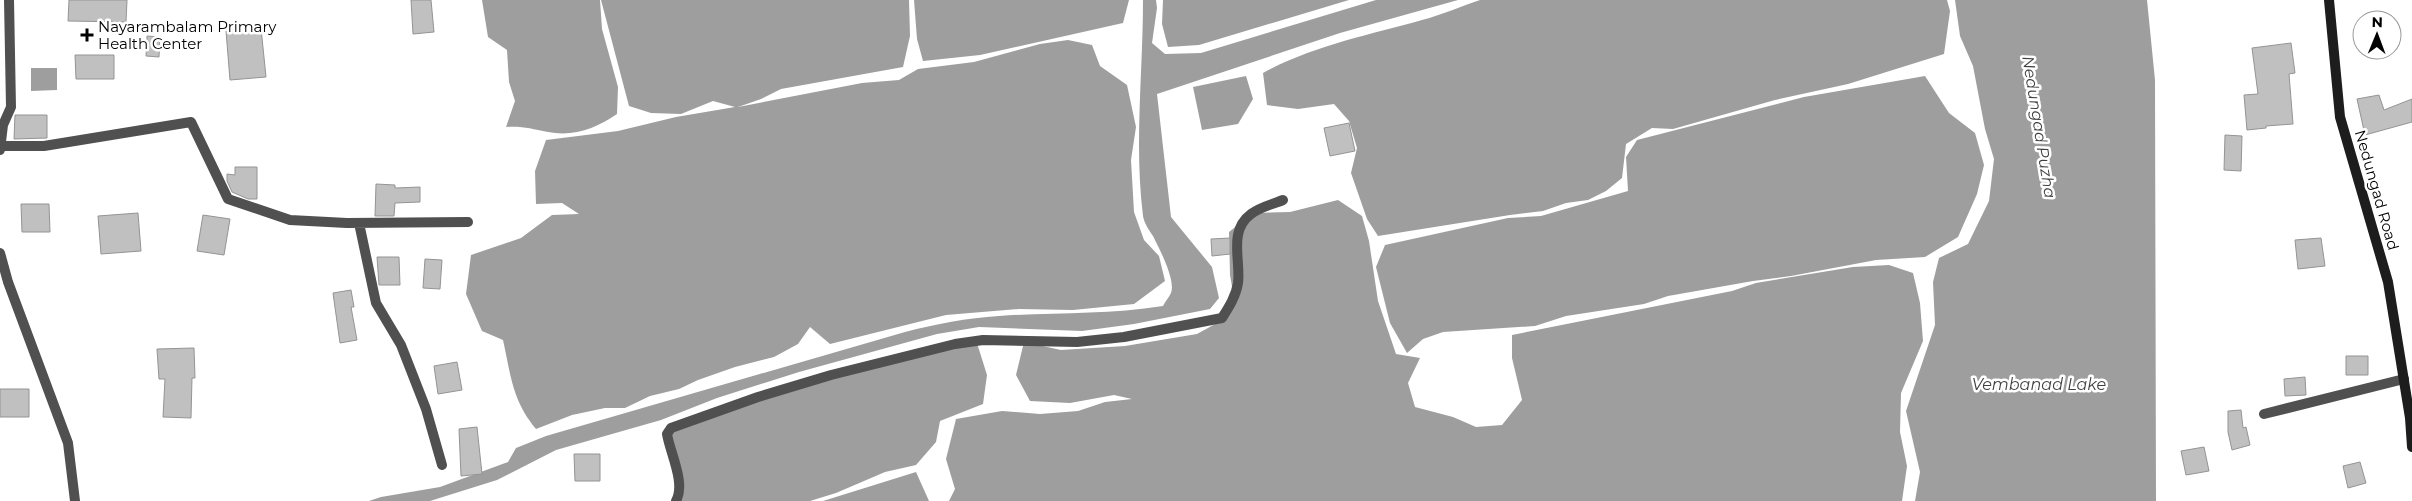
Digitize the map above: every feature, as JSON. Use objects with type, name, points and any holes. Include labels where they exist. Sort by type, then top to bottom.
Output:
[{"type":"main road","name":"Nedungad Road","points":[[2329,0],[2340,117],[2388,282],[2404,380],[2412,447]]},
{"type":"street","points":[[9,0],[11,107],[4,125],[0,148],[44,146],[191,122],[228,199],[290,220],[359,223],[468,222]]},
{"type":"street","points":[[676,501],[680,494],[680,485],[667,434],[672,428],[758,397],[831,374],[955,344],[983,340],[1077,342],[1124,337],[1222,318],[1231,305],[1238,283],[1236,239],[1244,220],[1252,213],[1283,200]]},
{"type":"street","points":[[359,223],[376,304],[401,345],[426,410],[442,465]]},
{"type":"street","points":[[0,254],[0,260],[68,443],[75,501]]},
{"type":"street","points":[[2264,414],[2404,380]]},
{"type":"water","points":[[482,0],[600,0],[602,29],[618,87],[617,114],[593,127],[576,132],[558,133],[523,127],[506,127],[515,101],[509,82],[507,50],[488,37]]},
{"type":"water","points":[[601,0],[909,0],[910,36],[903,67],[781,89],[761,99],[738,107],[862,83],[899,80],[918,69],[974,62],[1040,44],[1068,40],[1092,45],[1100,66],[1127,85],[1136,127],[1131,160],[1134,212],[1144,240],[1159,256],[1165,281],[1134,304],[1073,310],[1019,309],[946,315],[830,344],[810,327],[798,344],[774,357],[735,367],[679,389],[650,396],[625,408],[605,408],[572,415],[536,429],[517,398],[503,340],[482,331],[466,294],[471,255],[521,238],[552,215],[579,214],[562,203],[536,204],[535,171],[546,140],[618,131],[676,117],[735,107],[713,101],[681,114],[651,113],[629,106]]},
{"type":"water","points":[[914,0],[1129,0],[1123,23],[980,55],[923,61],[917,39]]},
{"type":"water","points":[[1143,0],[1156,0],[1157,8],[1152,43],[1165,54],[1201,53],[1376,0],[1458,0],[1340,33],[1157,94],[1171,217],[1212,267],[1219,298],[1210,309],[1134,324],[1082,331],[979,327],[937,334],[799,372],[717,398],[661,420],[556,450],[497,480],[430,501],[369,501],[381,497],[440,487],[508,462],[516,448],[546,436],[917,329],[987,317],[1122,311],[1163,306],[1171,293],[1171,280],[1163,256],[1144,221],[1140,189],[1139,135]]},
{"type":"water","points":[[1163,0],[1349,0],[1199,45],[1168,47],[1162,24]]},
{"type":"water","points":[[1480,0],[1947,0],[1950,11],[1944,54],[1848,84],[1775,100],[1673,129],[1652,128],[1626,144],[1622,178],[1606,191],[1588,200],[1566,203],[1543,211],[1378,236],[1367,219],[1351,173],[1357,148],[1349,121],[1334,104],[1298,109],[1267,105],[1263,73],[1321,48],[1429,18]]},
{"type":"water","name":"Vembanad Lake","points":[[1955,0],[2147,0],[2155,80],[2156,501],[1915,501],[1920,472],[1906,411],[1935,325],[1933,282],[1939,258],[1968,244],[1989,201],[1994,159],[1985,129],[1973,66],[1960,36]]},
{"type":"water","points":[[31,68],[57,68],[57,90],[31,91]]},
{"type":"water","points":[[1246,76],[1253,99],[1238,124],[1202,130],[1193,87]]},
{"type":"water","points":[[1925,76],[1949,113],[1975,133],[1984,165],[1977,194],[1958,237],[1925,257],[1876,260],[1668,296],[1644,304],[1566,316],[1535,326],[1443,332],[1423,339],[1407,353],[1390,323],[1376,267],[1385,245],[1508,218],[1541,216],[1628,191],[1626,157],[1637,140],[1804,97]]},
{"type":"water","points":[[1338,200],[1362,216],[1369,241],[1378,301],[1396,354],[1420,358],[1408,383],[1415,407],[1453,417],[1476,427],[1502,425],[1522,400],[1512,358],[1512,335],[1732,291],[1756,283],[1853,267],[1889,265],[1913,273],[1920,303],[1923,341],[1901,393],[1900,432],[1907,466],[1902,501],[949,501],[955,489],[946,459],[956,419],[1002,411],[1040,414],[1078,411],[1105,402],[1132,399],[1114,395],[1070,403],[1030,401],[1016,375],[1024,342],[1061,350],[1125,346],[1197,334],[1217,323],[1234,298],[1230,275],[1229,232],[1253,213],[1290,212]]},
{"type":"water","points":[[976,340],[987,375],[983,404],[940,421],[936,442],[916,465],[885,472],[836,493],[810,501],[681,501],[671,431],[742,402]]},
{"type":"water","points":[[916,472],[929,501],[823,501]]},
{"type":"building","points":[[69,0],[127,0],[126,22],[68,21]]},
{"type":"building","points":[[411,0],[431,0],[434,32],[413,34]]},
{"type":"building","points":[[261,28],[266,77],[230,80],[226,31]]},
{"type":"building","points":[[147,36],[160,37],[159,57],[146,56]]},
{"type":"building","points":[[2291,43],[2295,73],[2289,74],[2293,124],[2266,126],[2266,128],[2247,130],[2244,95],[2258,94],[2252,48]]},
{"type":"building","points":[[75,55],[114,55],[114,79],[76,79]]},
{"type":"building","points":[[2379,95],[2384,110],[2412,99],[2412,122],[2365,135],[2357,99]]},
{"type":"building","points":[[15,115],[47,115],[47,138],[14,139]]},
{"type":"building","points":[[1349,123],[1355,151],[1330,156],[1324,128]]},
{"type":"building","points":[[2225,135],[2242,136],[2241,171],[2224,170]]},
{"type":"building","points":[[235,167],[257,167],[257,199],[248,199],[232,192],[227,181],[227,174],[235,175]]},
{"type":"building","points":[[376,184],[395,185],[395,188],[420,187],[420,202],[395,203],[394,216],[375,216]]},
{"type":"building","points":[[21,204],[49,204],[50,232],[22,232]]},
{"type":"building","points":[[138,213],[141,251],[101,254],[98,216]]},
{"type":"building","points":[[203,215],[230,219],[224,255],[197,251]]},
{"type":"building","points":[[1230,238],[1230,254],[1212,256],[1211,239]]},
{"type":"building","points":[[2321,238],[2325,266],[2298,269],[2295,240]]},
{"type":"building","points":[[377,257],[399,257],[400,285],[379,285]]},
{"type":"building","points":[[425,259],[442,260],[440,289],[423,288]]},
{"type":"building","points":[[351,290],[354,307],[351,307],[357,340],[340,343],[333,293]]},
{"type":"building","points":[[194,348],[195,378],[192,378],[191,418],[163,417],[165,379],[159,379],[157,349]]},
{"type":"building","points":[[2346,356],[2368,356],[2368,375],[2346,375]]},
{"type":"building","points":[[457,362],[462,390],[438,394],[434,366]]},
{"type":"building","points":[[2305,377],[2306,395],[2285,396],[2284,379]]},
{"type":"building","points":[[0,389],[29,389],[29,417],[0,417]]},
{"type":"building","points":[[2241,410],[2243,428],[2246,427],[2250,445],[2232,450],[2228,432],[2228,411]]},
{"type":"building","points":[[477,427],[482,474],[461,476],[459,429]]},
{"type":"building","points":[[2204,447],[2209,471],[2186,475],[2181,451]]},
{"type":"building","points":[[574,454],[600,454],[600,481],[575,481]]},
{"type":"building","points":[[2360,462],[2366,483],[2348,488],[2343,466]]},
{"type":"place","name":"Nayarambalam Primary Health Center","points":[[87,35]]},
{"type":"water label","name":"Nedungad Puzha","points":[[2039,127]]}]
